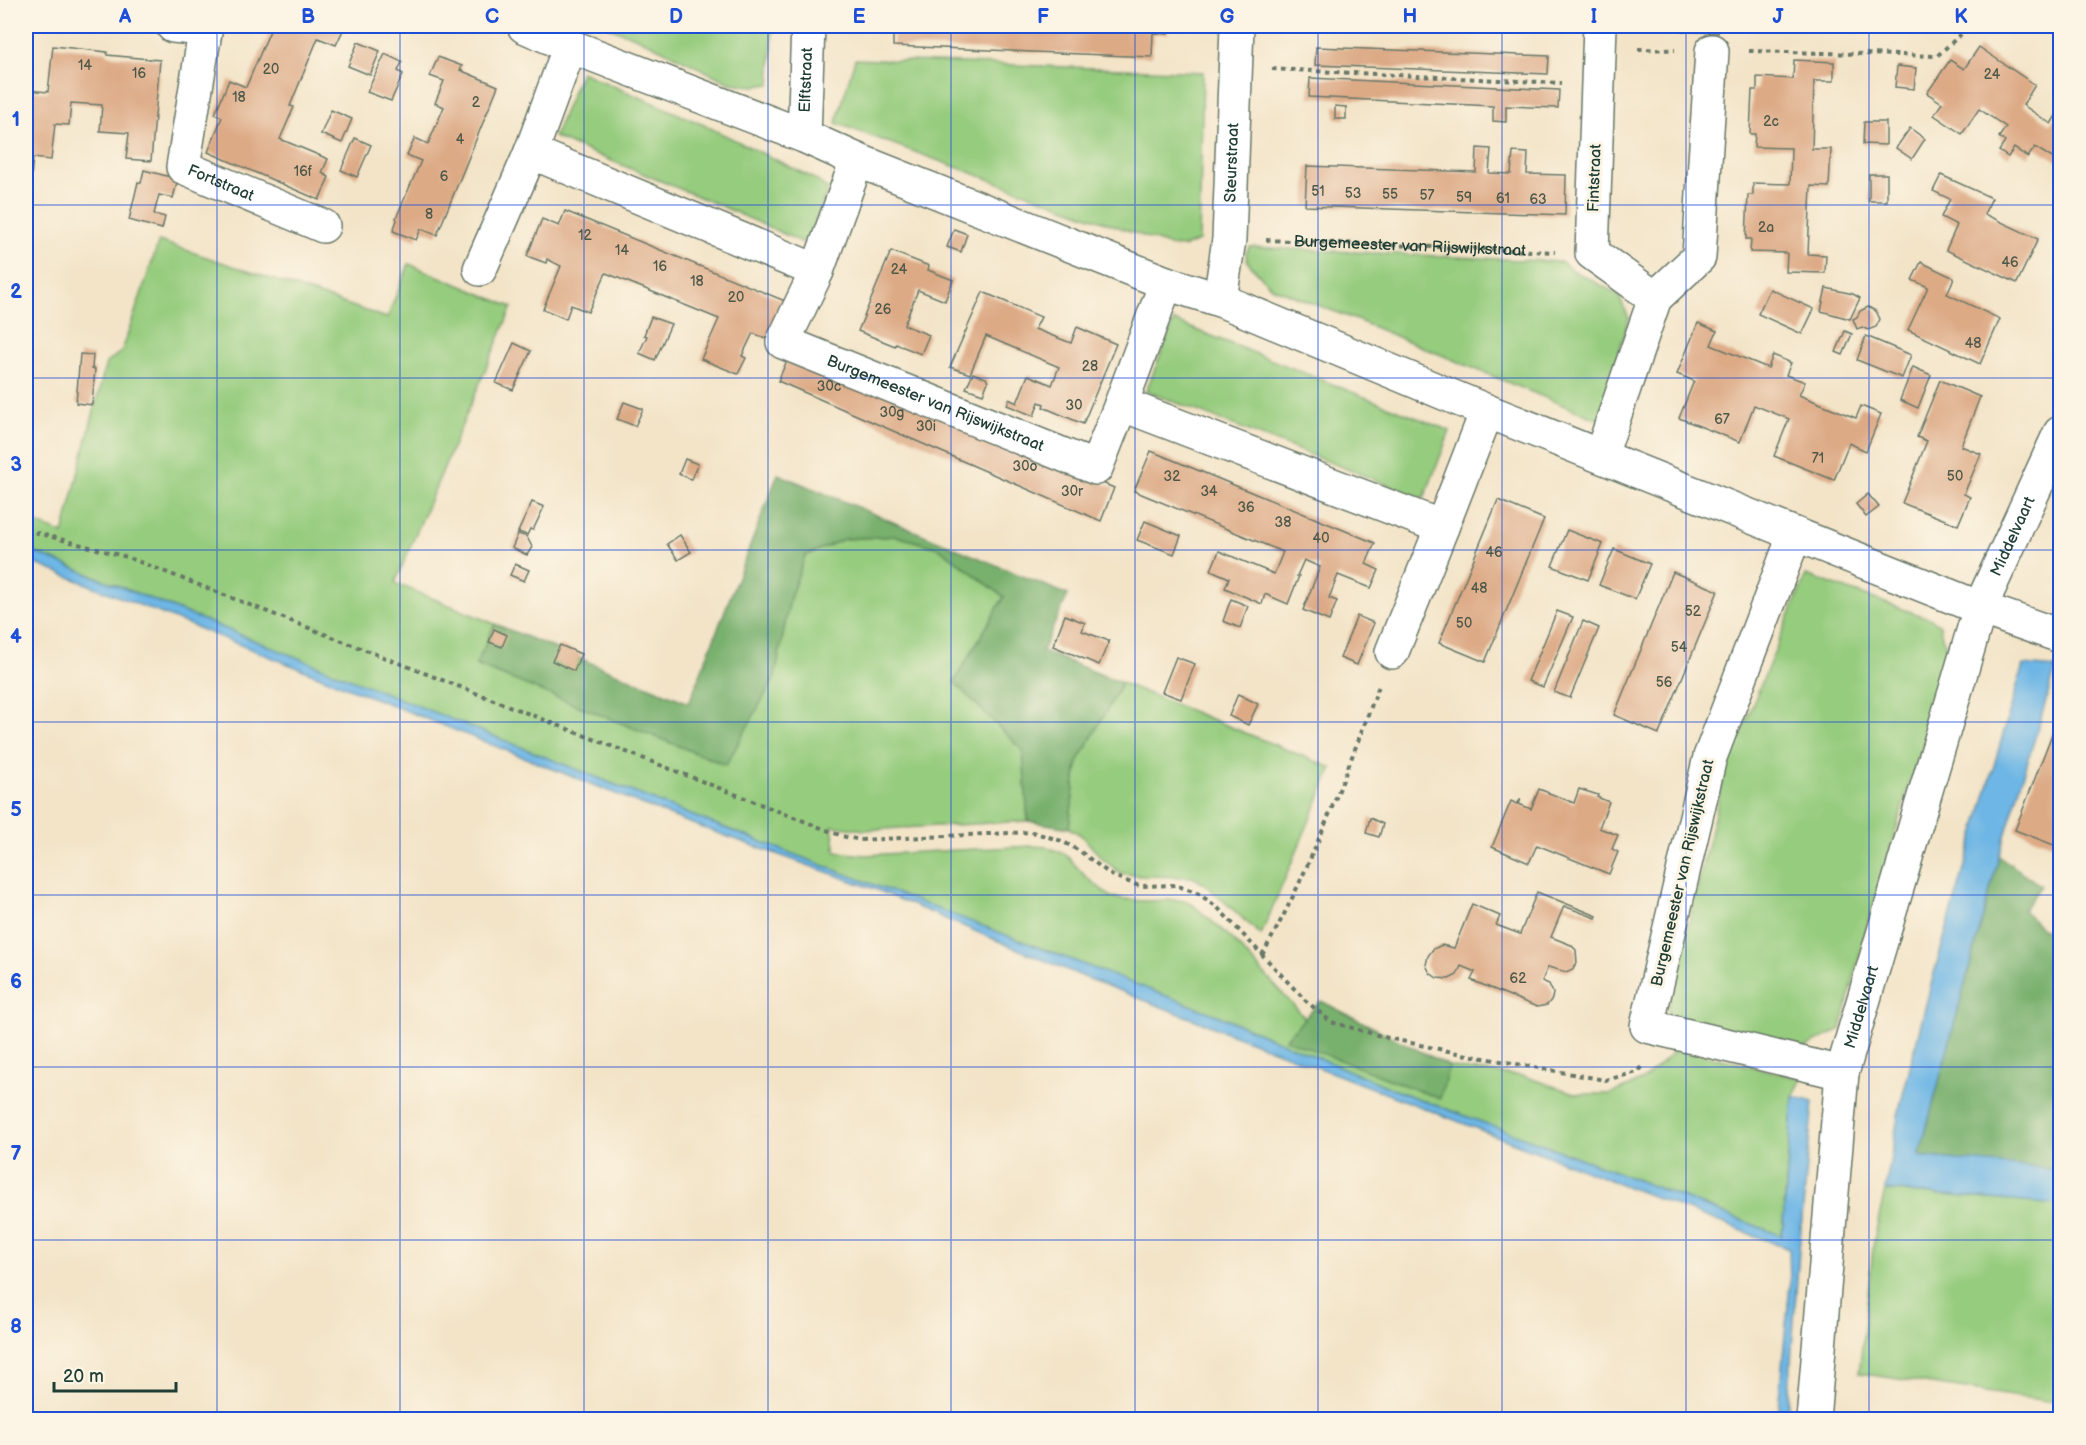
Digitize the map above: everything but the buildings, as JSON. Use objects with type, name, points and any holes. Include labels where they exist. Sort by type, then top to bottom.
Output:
[{"type":"street","name":"Fortstraat","points":[[195,26],[183,167],[323,226]]},
{"type":"street","points":[[524,26],[804,136],[857,160],[1166,283],[1220,300],[1487,411],[1980,608],[2061,636]]},
{"type":"street","name":"Elftstraat","points":[[804,136],[808,26]]},
{"type":"street","name":"Steurstraat","points":[[1220,300],[1229,239],[1237,26]]},
{"type":"street","name":"Fintstraat","points":[[1592,253],[1600,37]]},
{"type":"street","points":[[480,269],[531,152],[570,46]]},
{"type":"street","points":[[1600,455],[1656,298],[1699,257],[1712,51]]},
{"type":"street","points":[[531,152],[817,271]]},
{"type":"street","name":"Burgemeester van Rijswijkstraat","points":[[857,160],[817,271],[783,342],[1096,468],[1166,283]]},
{"type":"street","points":[[1592,253],[1656,298]]},
{"type":"street","points":[[1121,404],[1442,526]]},
{"type":"street","points":[[1392,652],[1487,411]]},
{"type":"street","name":"Middelvaart","points":[[1813,1419],[1842,1073],[1980,608],[2061,433]]},
{"type":"street","name":"Burgemeester van Rijswijkstraat","points":[[1795,534],[1710,757],[1647,1026],[1842,1073]]},
{"type":"path","points":[[1600,37],[1712,51],[1937,56],[1970,26]]},
{"type":"path","points":[[1235,68],[1599,84]]},
{"type":"path","name":"Burgemeester van Rijswijkstraat","points":[[1229,239],[1592,253]]},
{"type":"path","points":[[26,530],[127,557],[842,836],[860,840],[1032,832],[1062,841],[1111,875],[1139,886],[1176,885],[1196,892],[1217,907],[1305,1000],[1331,1022],[1388,1038],[1462,1054],[1605,1080],[1638,1072],[1659,1047],[1676,1033]]},
{"type":"path","points":[[1262,955],[1284,916],[1340,789],[1392,652]]},
{"type":"green space","points":[[606,26],[773,26],[770,84],[754,86],[730,83],[640,39]]},
{"type":"green space","points":[[855,59],[1203,72],[1199,241],[1183,247],[1170,246],[836,123]]},
{"type":"green space","points":[[581,72],[704,125],[813,178],[828,189],[806,244],[719,205],[554,137]]},
{"type":"green space","points":[[159,241],[387,318],[409,264],[512,307],[395,583],[495,624],[476,665],[726,765],[775,677],[790,598],[805,556],[844,539],[896,536],[939,548],[1004,597],[954,682],[1023,751],[1028,821],[865,830],[832,826],[836,852],[865,855],[1047,847],[1065,854],[1085,876],[1111,897],[1141,901],[1176,900],[1193,905],[1229,936],[1320,1034],[1358,1049],[1468,1070],[1523,1076],[1577,1094],[1610,1094],[1643,1080],[1678,1048],[1802,1079],[1793,1096],[1782,1236],[1400,1092],[1219,1016],[688,814],[26,549],[26,519],[63,534],[106,363],[122,351]]},
{"type":"green space","points":[[1250,247],[1562,262],[1572,270],[1618,294],[1629,318],[1599,420],[1271,287],[1247,261],[1246,253]]},
{"type":"green space","points":[[1174,321],[1450,431],[1424,499],[1146,391]]},
{"type":"green space","points":[[778,474],[1068,595],[1042,651],[1122,683],[1077,764],[1069,828],[1028,821],[1023,751],[954,682],[1004,597],[939,548],[896,536],[844,539],[805,556],[790,598],[775,677],[726,765],[476,665],[495,624],[689,703]]},
{"type":"green space","points":[[1806,575],[1931,619],[1940,625],[1942,637],[1953,662],[1910,782],[1865,934],[1841,1029],[1804,1048],[1667,1014],[1725,772]]},
{"type":"green space","points":[[1122,683],[1332,768],[1261,935],[1206,885],[1193,877],[1120,873],[1102,858],[1081,835],[1069,828],[1077,764]]},
{"type":"green space","points":[[1999,856],[2041,886],[2023,910],[2060,945],[2060,1031],[2053,1040],[2060,1047],[2060,1170],[1919,1157]]},
{"type":"green space","points":[[1321,1001],[1449,1066],[1440,1099],[1285,1039]]},
{"type":"green space","points":[[1885,1190],[2060,1205],[2060,1403],[1859,1373],[1874,1240]]},
{"type":"water","points":[[26,549],[688,814],[1219,1016],[1400,1092],[1782,1236],[1793,1096],[1813,1102],[1799,1250],[1787,1419],[1777,1419],[1790,1284],[1789,1249],[1084,977],[877,890],[684,821],[26,560]]},
{"type":"water","points":[[2023,665],[2056,668],[1999,856],[1919,1156],[2060,1170],[2060,1205],[1885,1190],[1900,1106],[1933,977]]}]
